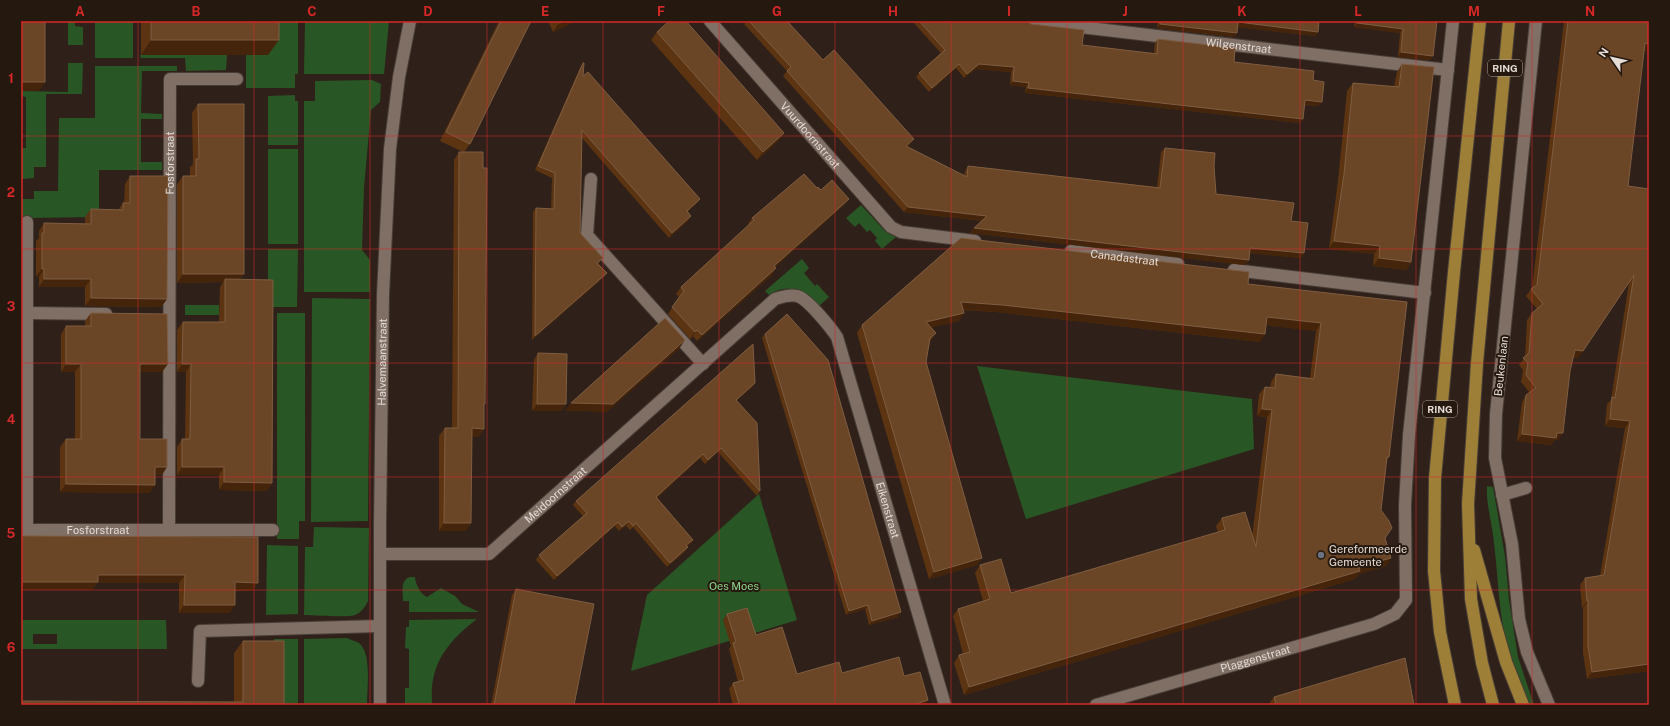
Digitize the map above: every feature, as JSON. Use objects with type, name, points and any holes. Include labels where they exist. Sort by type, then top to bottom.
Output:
[{"type":"main road","name":"RING","points":[[1456,705],[1440,632],[1434,571],[1435,478],[1452,287],[1480,21]]},
{"type":"main road","name":"RING","points":[[1493,705],[1482,663],[1471,599],[1468,504],[1469,464],[1476,363],[1510,21]]},
{"type":"main road","points":[[1470,538],[1506,662],[1522,705]]},
{"type":"street","name":"Halvemaanstraat","points":[[380,705],[383,295],[390,149],[399,77],[410,21]]},
{"type":"street","name":"Vuurdoornstraat","points":[[710,21],[885,222],[891,227],[901,232],[920,235],[989,242]]},
{"type":"street","name":"Wilgenstraat","points":[[1029,21],[1448,70]]},
{"type":"street","points":[[1221,269],[1425,293],[1453,21]]},
{"type":"street","name":"Beukenlaan","points":[[1536,21],[1496,414],[1495,458],[1512,544],[1519,619],[1527,652],[1549,705]]},
{"type":"street","name":"Fosforstraat","points":[[168,530],[166,314],[170,79],[237,79]]},
{"type":"street","points":[[591,179],[587,235],[703,364]]},
{"type":"street","name":"Fosforstraat","points":[[27,222],[24,530],[273,530]]},
{"type":"street","name":"Canadastraat","points":[[1057,250],[1190,265]]},
{"type":"street","name":"Plaggenstraat","points":[[1096,705],[1374,624],[1395,614],[1406,600],[1405,505],[1409,443],[1425,293]]},
{"type":"street","name":"Meidoornstraat","points":[[380,554],[488,554],[775,300],[782,297],[800,297],[824,319]]},
{"type":"street","points":[[27,313],[114,314]]},
{"type":"street","name":"Eikenstraat","points":[[824,319],[837,337],[945,705]]},
{"type":"street","points":[[1502,495],[1526,488]]},
{"type":"street","points":[[198,681],[200,631],[380,626]]},
{"type":"green space","points":[[68,21],[75,21],[75,26],[83,27],[83,45],[68,45]]},
{"type":"green space","points":[[95,21],[133,21],[133,58],[95,58]]},
{"type":"green space","points":[[268,21],[298,21],[298,74],[295,74],[295,88],[246,88],[246,55],[268,55]]},
{"type":"green space","points":[[305,21],[389,21],[384,74],[304,74]]},
{"type":"green space","points":[[140,55],[227,55],[226,70],[186,71],[185,58],[141,58]]},
{"type":"green space","points":[[68,63],[83,63],[82,94],[46,94],[46,167],[34,167],[34,178],[22,179],[21,187],[21,148],[26,148],[26,97],[21,96],[21,91],[68,92]]},
{"type":"green space","points":[[95,66],[177,66],[177,71],[142,71],[141,113],[162,114],[162,119],[141,119],[141,162],[162,162],[162,170],[99,170],[99,217],[21,218],[21,199],[34,199],[34,191],[58,191],[59,118],[95,118]]},
{"type":"green space","points":[[372,80],[381,84],[380,102],[371,110],[364,187],[362,250],[370,260],[370,292],[304,292],[304,101],[315,101],[315,81]]},
{"type":"green space","points":[[295,95],[295,101],[298,101],[298,145],[268,145],[268,96]]},
{"type":"green space","points":[[268,149],[298,149],[298,244],[268,244]]},
{"type":"green space","points":[[861,205],[886,232],[896,237],[882,249],[875,241],[877,238],[870,230],[867,232],[859,223],[855,227],[846,218]]},
{"type":"green space","points":[[268,249],[298,249],[297,307],[227,307],[268,298]]},
{"type":"green space","points":[[802,259],[809,268],[804,273],[815,286],[817,284],[829,297],[819,306],[808,296],[796,290],[782,289],[769,295],[765,291]]},
{"type":"green space","points":[[312,298],[370,299],[368,521],[311,522]]},
{"type":"green space","points":[[185,305],[219,305],[219,315],[185,315]]},
{"type":"green space","points":[[277,313],[305,313],[305,521],[299,521],[299,539],[277,539]]},
{"type":"green space","points":[[977,366],[1252,399],[1254,449],[1026,519]]},
{"type":"green space","points":[[1487,486],[1493,487],[1505,556],[1509,600],[1518,657],[1534,705],[1530,705],[1513,666],[1503,629],[1495,548],[1487,499]]},
{"type":"green space","name":"Oes Moes","points":[[759,494],[797,620],[631,671],[647,595]]},
{"type":"green space","points":[[314,527],[369,528],[368,601],[363,609],[355,615],[304,615],[305,547],[313,547]]},
{"type":"green space","points":[[267,545],[298,546],[298,614],[266,615]]},
{"type":"green space","points":[[410,577],[415,577],[419,588],[425,596],[427,597],[441,588],[455,596],[462,604],[479,612],[409,612],[409,601],[403,601],[403,584]]},
{"type":"green space","points":[[477,619],[455,638],[439,661],[432,683],[432,705],[405,705],[405,688],[409,688],[409,649],[405,648],[406,627],[409,627],[409,620]]},
{"type":"green space","points":[[21,620],[166,620],[167,649],[21,649]],"holes":[[[33,634],[57,634],[57,644],[33,644]]]},
{"type":"green space","points":[[347,638],[359,643],[366,655],[368,672],[367,705],[304,705],[304,639]]},
{"type":"green space","points":[[274,639],[298,639],[298,705],[276,705]]},
{"type":"building","points":[[21,21],[45,21],[45,82],[21,82]]},
{"type":"building","points":[[151,21],[279,21],[279,40],[151,40]]},
{"type":"building","points":[[501,21],[531,21],[470,144],[446,132]]},
{"type":"building","points":[[669,21],[686,21],[784,133],[763,152],[657,32]]},
{"type":"building","points":[[749,21],[787,21],[823,60],[834,50],[914,139],[906,146],[967,177],[968,166],[1160,188],[1165,148],[1215,153],[1214,166],[1216,194],[1294,203],[1291,221],[1308,223],[1304,253],[1250,248],[1249,260],[974,228],[987,216],[908,207],[787,71],[791,67]]},
{"type":"building","points":[[919,21],[1027,21],[1031,24],[1084,30],[1082,45],[1157,54],[1158,39],[1235,48],[1234,62],[1314,71],[1313,80],[1324,82],[1322,102],[1305,100],[1303,119],[1028,88],[1029,83],[1013,81],[1014,67],[979,64],[967,74],[959,64],[932,88],[919,73],[945,50]]},
{"type":"building","points":[[1160,21],[1319,21],[1318,32],[1238,22],[1237,33],[1160,24]]},
{"type":"building","points":[[1357,21],[1437,21],[1433,56],[1401,52],[1403,29],[1357,23]]},
{"type":"building","points":[[1568,21],[1649,21],[1649,44],[1645,43],[1628,186],[1649,189],[1649,664],[1592,672],[1588,646],[1588,601],[1585,578],[1604,575],[1630,421],[1610,419],[1612,397],[1615,398],[1634,275],[1583,351],[1575,350],[1570,371],[1563,433],[1557,433],[1556,438],[1522,434],[1526,395],[1536,388],[1526,375],[1528,363],[1523,358],[1529,353],[1532,313],[1543,304],[1531,289],[1537,285]]},
{"type":"building","points":[[583,63],[583,76],[588,72],[700,199],[687,211],[691,216],[672,233],[582,130],[580,233],[603,258],[597,263],[607,273],[535,336],[536,208],[554,209],[555,173],[538,166]]},
{"type":"building","points":[[1402,64],[1434,67],[1411,262],[1379,258],[1380,246],[1334,241],[1344,174],[1353,83],[1399,87]]},
{"type":"building","points":[[198,104],[244,104],[244,274],[183,274],[183,176],[196,176],[196,159],[199,159]]},
{"type":"building","points":[[459,152],[483,152],[483,168],[487,168],[484,429],[472,428],[471,523],[444,523],[445,428],[458,428]]},
{"type":"building","points":[[804,174],[817,188],[818,187],[821,190],[832,180],[849,199],[774,266],[776,268],[702,335],[697,330],[695,332],[672,307],[684,291],[681,287],[754,220],[752,218]]},
{"type":"building","points":[[130,176],[168,176],[167,299],[91,298],[91,279],[44,279],[44,269],[42,269],[42,233],[44,233],[44,223],[91,224],[91,209],[123,210],[123,203],[130,203]]},
{"type":"building","points":[[961,238],[1249,272],[1248,284],[1407,302],[1389,457],[1387,457],[1381,510],[1392,528],[1385,538],[1391,558],[1359,567],[1360,571],[969,687],[959,655],[970,652],[958,609],[990,599],[980,565],[1001,559],[1011,593],[1225,530],[1222,518],[1245,512],[1256,547],[1272,410],[1262,409],[1265,387],[1275,388],[1276,374],[1314,379],[1321,323],[1267,317],[1265,334],[1002,305],[961,302],[964,313],[926,322],[936,333],[930,338],[926,362],[982,558],[934,572],[862,325]]},
{"type":"building","points":[[225,279],[273,280],[272,483],[224,482],[224,467],[182,467],[182,439],[190,439],[191,364],[182,364],[183,322],[225,322]]},
{"type":"building","points":[[91,313],[167,314],[168,364],[140,364],[140,439],[167,439],[167,467],[155,467],[155,485],[66,484],[66,439],[81,439],[81,364],[66,364],[66,326],[91,326]]},
{"type":"building","points":[[787,314],[828,360],[901,612],[872,621],[868,605],[849,611],[765,334]]},
{"type":"building","points":[[665,318],[685,340],[613,404],[571,403]]},
{"type":"building","points":[[753,344],[755,383],[736,400],[757,423],[760,491],[721,448],[708,460],[703,454],[656,497],[693,540],[686,545],[688,547],[670,563],[636,523],[633,526],[629,521],[622,527],[618,522],[557,576],[539,555],[587,513],[576,501]]},
{"type":"building","points":[[538,353],[567,354],[566,404],[537,404]]},
{"type":"building","points":[[21,536],[258,537],[258,583],[235,582],[235,605],[184,605],[185,575],[98,575],[98,582],[21,582]]},
{"type":"building","points":[[516,589],[594,604],[574,705],[494,705]]},
{"type":"building","points":[[747,608],[756,635],[782,627],[797,674],[839,662],[842,673],[899,657],[904,676],[920,672],[928,700],[913,705],[733,705],[739,703],[733,683],[744,680],[733,643],[736,642],[727,614]]},
{"type":"building","points":[[243,641],[284,641],[284,705],[21,705],[21,701],[243,702]]},
{"type":"building","points":[[1405,658],[1414,705],[1276,705],[1274,697]]},
{"type":"place","name":"Gereformeerde Gemeente","points":[[1321,555]]}]
